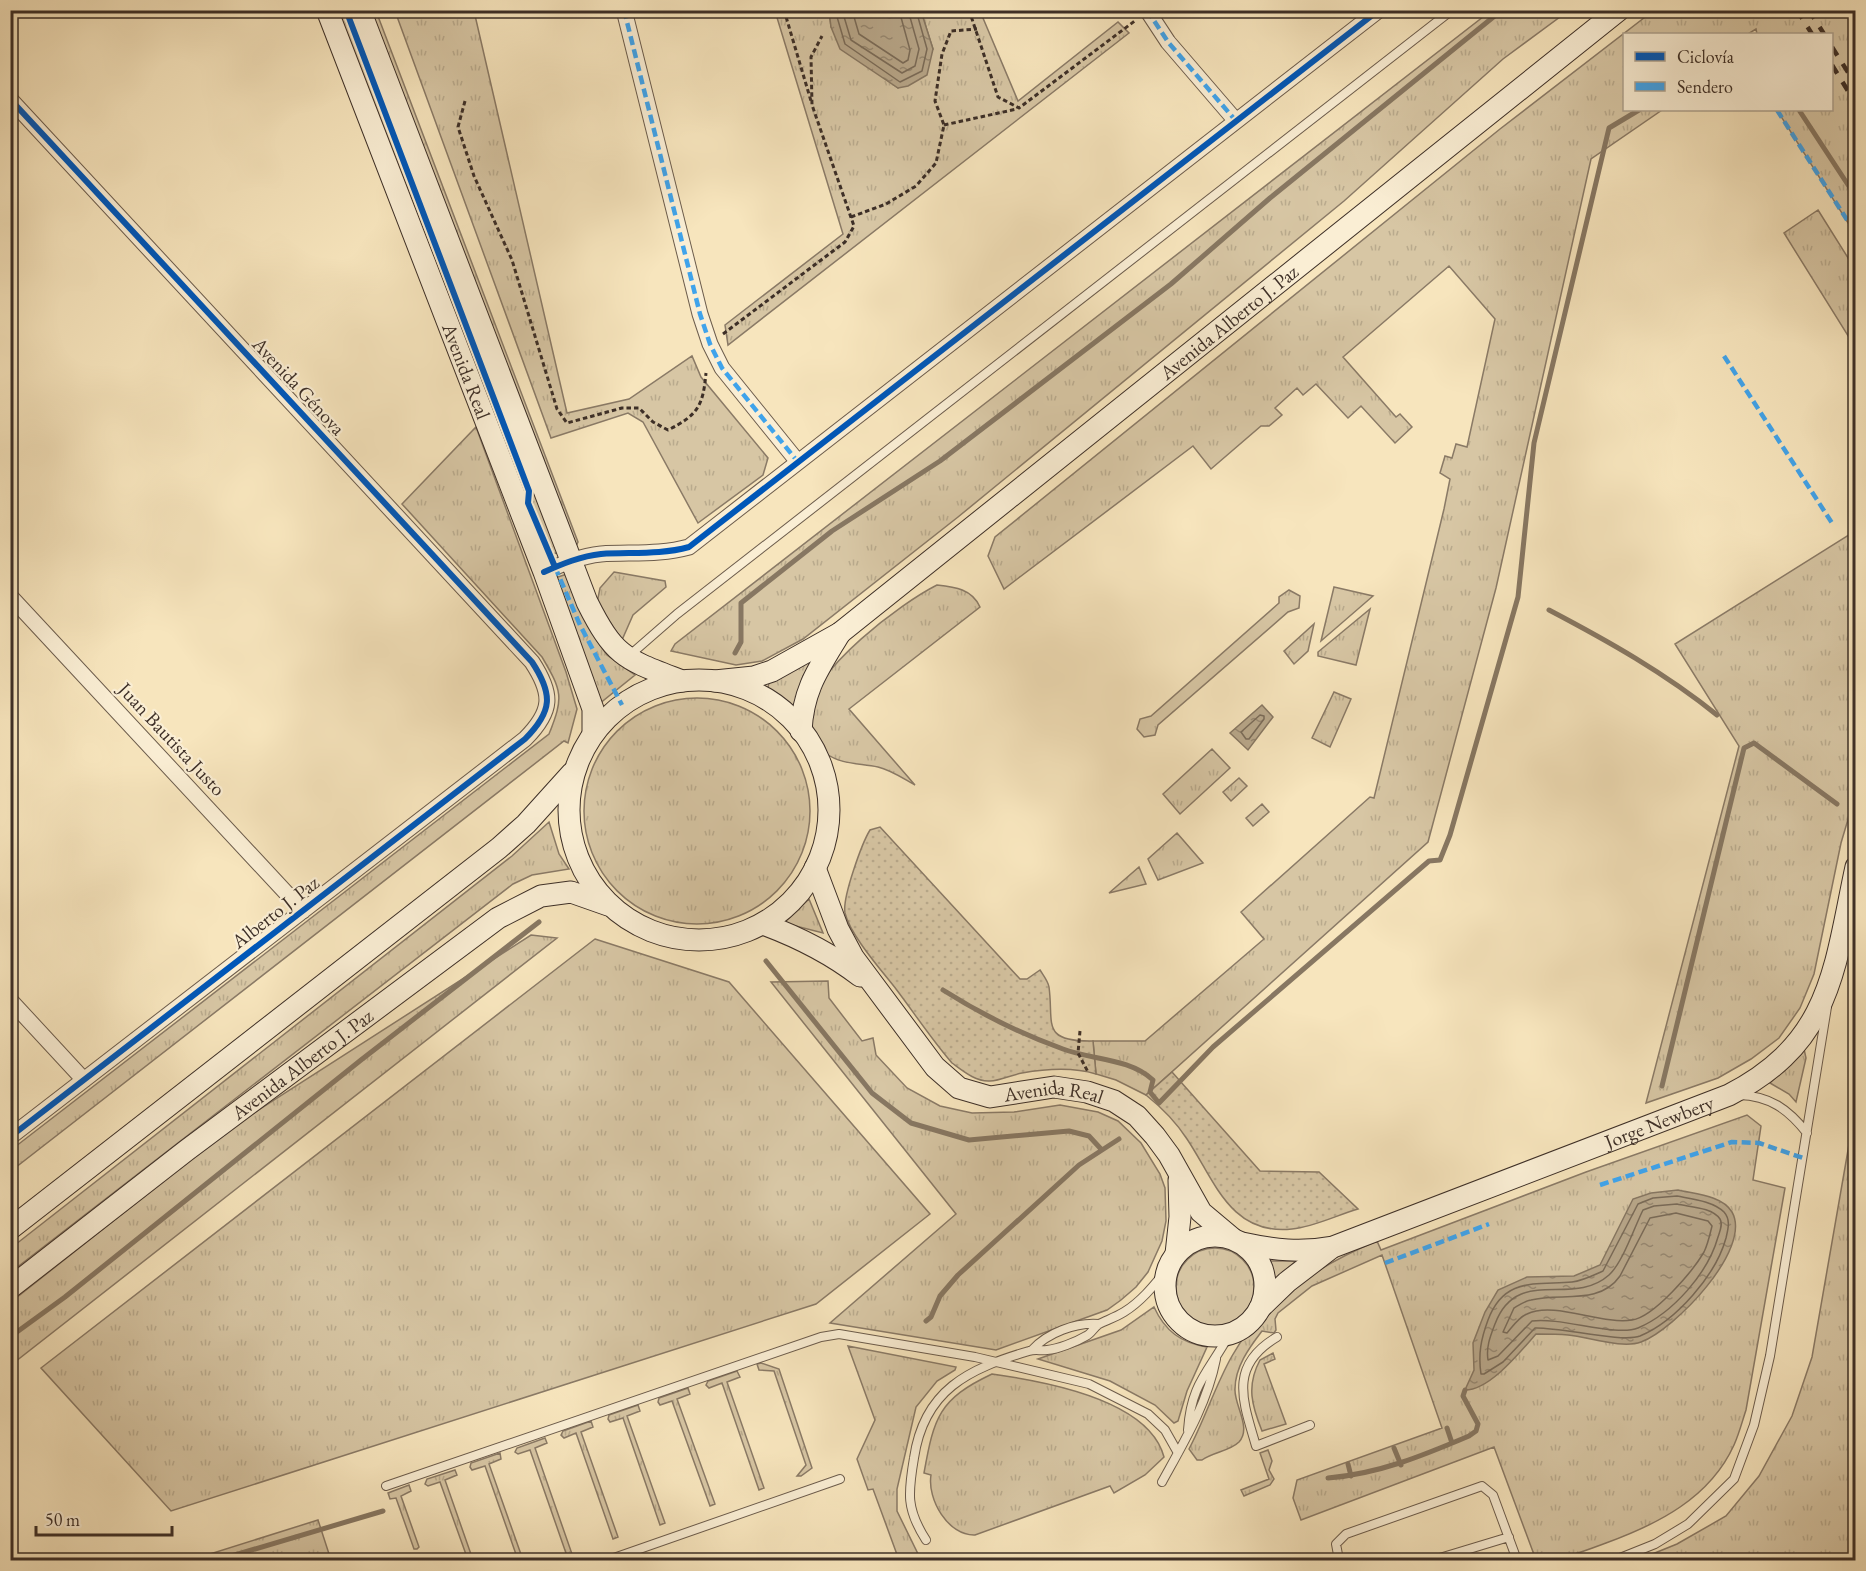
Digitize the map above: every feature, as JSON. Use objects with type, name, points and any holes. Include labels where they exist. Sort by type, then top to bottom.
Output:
[{"type":"main road","name":"Avenida Real","points":[[327,10],[544,572],[593,709],[593,733]]},
{"type":"main road","name":"Avenida Real","points":[[360,10],[570,561],[600,628],[617,651],[626,658],[683,681]]},
{"type":"main road","name":"Avenida Alberto J. Paz","points":[[715,681],[754,677],[772,670],[840,633],[1619,10]]},
{"type":"main road","name":"Avenida Alberto J. Paz","points":[[801,730],[802,708],[809,684],[840,633]]},
{"type":"main road","points":[[10,1229],[499,848],[532,818],[574,770],[593,733],[622,705],[641,693],[683,681],[715,681],[748,690],[777,707],[801,730],[823,772],[828,796],[828,820],[824,845],[815,868],[793,900],[763,924],[734,936],[702,940],[660,934],[634,923],[612,906],[592,884],[578,858],[570,829],[569,800],[574,770]]},
{"type":"main road","name":"Jorge Newbery","points":[[1237,1240],[1276,1251],[1312,1251],[1333,1246],[1728,1095],[1759,1078],[1792,1050],[1809,1029],[1832,982],[1856,867]]},
{"type":"main road","name":"Avenida Real","points":[[815,868],[838,929],[871,984],[935,1067],[959,1088],[990,1097],[1054,1087],[1087,1092],[1114,1101],[1137,1116],[1155,1136],[1169,1155],[1201,1212],[1237,1240]]},
{"type":"main road","name":"Avenida Alberto J. Paz","points":[[10,1288],[187,1150],[498,918],[541,896],[572,892],[612,906]]},
{"type":"main road","name":"Avenida Real","points":[[763,924],[801,938],[838,959],[871,984]]},
{"type":"main road","name":"Avenida Real","points":[[1172,1261],[1180,1217],[1179,1176]]},
{"type":"main road","points":[[1217,1236],[1237,1240],[1258,1259],[1266,1280],[1260,1308],[1244,1328],[1229,1335],[1201,1335],[1178,1320],[1166,1295],[1172,1261],[1187,1244],[1201,1237],[1217,1236]]},
{"type":"main road","name":"Jorge Newbery","points":[[1260,1308],[1287,1282],[1333,1246]]},
{"type":"street","points":[[624,10],[700,314],[710,344],[728,376],[798,462]]},
{"type":"street","points":[[544,572],[570,561],[599,555],[673,552],[689,547],[1379,10]]},
{"type":"street","points":[[1147,11],[1168,42],[1236,121]]},
{"type":"street","name":"Avenida Génova","points":[[10,99],[532,662],[547,685],[547,703]]},
{"type":"street","name":"Juan Bautista Justo","points":[[10,596],[303,911]]},
{"type":"street","name":"Alberto J. Paz","points":[[10,1137],[525,739],[540,724],[547,703]]},
{"type":"street","points":[[10,1000],[84,1080]]},
{"type":"lane","points":[[626,658],[677,614],[1452,10]]},
{"type":"lane","points":[[1615,1560],[1655,1544],[1688,1524],[1734,1479],[1754,1425],[1770,1356],[1832,982]]},
{"type":"lane","points":[[1728,1095],[1756,1096],[1776,1102],[1794,1117],[1807,1133]]},
{"type":"lane","points":[[926,1540],[916,1525],[908,1492],[915,1451],[931,1407],[949,1386],[997,1362],[1032,1350],[1048,1350],[1088,1336],[1099,1324],[1125,1312],[1144,1296],[1172,1261]]},
{"type":"lane","points":[[1032,1350],[1041,1339],[1085,1323],[1099,1324]]},
{"type":"lane","points":[[386,1486],[821,1337],[838,1334],[1065,1376],[1126,1401],[1157,1421],[1178,1453]]},
{"type":"lane","points":[[1187,1435],[1190,1406],[1198,1382],[1216,1359],[1229,1335]]},
{"type":"lane","points":[[1277,1337],[1260,1347],[1251,1358],[1244,1374],[1242,1392],[1256,1446],[1310,1425]]},
{"type":"lane","points":[[1162,1482],[1210,1387],[1216,1359]]},
{"type":"lane","points":[[608,1560],[840,1479]]},
{"type":"lane","points":[[1339,1560],[1336,1544],[1346,1534],[1477,1487],[1488,1489],[1493,1495],[1517,1560]]},
{"type":"lane","points":[[1434,1560],[1509,1537]]},
{"type":"path","points":[[465,101],[458,127],[474,176],[512,260],[557,409],[567,423],[622,408],[639,408],[653,422],[668,430],[690,419],[704,400],[710,344],[845,242],[854,226],[812,105],[784,10]]},
{"type":"path","points":[[969,10],[998,97],[1019,108]]},
{"type":"path","points":[[944,125],[1019,108],[1147,11]]},
{"type":"path","points":[[850,217],[886,204],[916,186],[936,163],[944,125],[935,100],[942,54],[951,32],[977,29]]},
{"type":"path","points":[[812,105],[811,57],[822,36]]},
{"type":"path","points":[[1080,1031],[1078,1053],[1090,1076]]},
{"type":"green space","points":[[1492,10],[1568,11],[1503,59],[1344,201],[958,517],[803,639],[762,661],[736,665],[671,651],[675,644]]},
{"type":"green space","points":[[335,11],[351,11],[559,548],[556,553],[546,556]]},
{"type":"green space","points":[[360,11],[376,11],[578,542],[570,560]]},
{"type":"green space","points":[[395,11],[474,11],[567,413],[629,399],[692,356],[701,377],[768,458],[763,475],[698,523],[643,422],[628,413],[551,438]]},
{"type":"green space","points":[[775,11],[829,11],[831,27],[875,71],[898,88],[933,49],[921,11],[980,11],[1018,101],[1118,22],[1129,33],[728,345],[725,325],[843,234]]},
{"type":"green space","points":[[1653,11],[1855,11],[1855,234],[1778,111],[1833,111],[1833,33],[1757,33],[1756,29],[1750,33],[1624,33]]},
{"type":"green space","points":[[1623,34],[1623,111],[1661,111],[1591,159],[1496,588],[1428,842],[1146,1095],[1116,1080],[1096,1074],[1093,1041],[1145,1041],[1264,939],[1241,912],[1370,797],[1374,798],[1444,509],[1450,479],[1440,473],[1445,456],[1452,458],[1456,444],[1467,447],[1495,319],[1449,266],[1343,357],[1396,417],[1400,414],[1412,427],[1395,443],[1361,406],[1348,418],[1316,384],[1303,395],[1297,388],[1275,408],[1282,415],[1269,426],[1261,426],[1211,469],[1193,446],[1004,589],[988,556],[995,537],[1500,129]]},
{"type":"green space","points":[[1818,210],[1855,269],[1855,347],[1784,233]]},
{"type":"green space","points":[[476,427],[566,672],[577,709],[568,743],[564,741],[11,1171],[11,1150],[549,734],[557,711],[559,694],[554,678],[542,657],[402,504]]},
{"type":"green space","points":[[1855,531],[1855,796],[1841,843],[1814,974],[1800,1008],[1779,1038],[1751,1059],[1718,1078],[1646,1103],[1739,746],[1675,644]]},
{"type":"green space","points":[[614,572],[665,581],[666,587],[633,615],[622,640],[597,603],[600,588]]},
{"type":"green space","points":[[570,573],[597,641],[607,655],[635,675],[599,704],[552,579]]},
{"type":"green space","points":[[937,585],[956,588],[968,593],[980,607],[849,709],[915,785],[883,768],[844,762],[831,757],[821,749],[810,718],[809,712],[814,695],[826,677],[861,639],[902,606]]},
{"type":"green space","points":[[1334,587],[1373,596],[1321,641]]},
{"type":"green space","points":[[1289,590],[1300,596],[1299,608],[1288,612],[1158,725],[1155,735],[1144,737],[1137,729],[1140,719],[1151,716],[1279,603],[1279,597]]},
{"type":"green space","points":[[1370,609],[1356,665],[1318,656],[1318,652]]},
{"type":"green space","points":[[1314,624],[1308,651],[1294,664],[1284,651]]},
{"type":"green space","points":[[816,658],[803,676],[795,704],[790,707],[768,688],[769,682]]},
{"type":"green space","points":[[1334,692],[1351,699],[1330,747],[1312,738]]},
{"type":"green space","points":[[686,698],[708,698],[740,706],[750,711],[769,723],[785,739],[802,768],[808,789],[810,811],[808,833],[802,854],[785,883],[769,899],[740,916],[708,924],[686,924],[654,916],[644,911],[625,899],[609,883],[592,854],[584,822],[584,800],[592,768],[597,758],[609,739],[625,723],[654,706]]},
{"type":"green space","points":[[1212,749],[1230,768],[1180,814],[1163,794]]},
{"type":"green space","points":[[1239,778],[1247,786],[1231,801],[1223,792]]},
{"type":"green space","points":[[1262,804],[1269,812],[1253,826],[1246,818]]},
{"type":"green space","points":[[549,822],[559,854],[569,869],[532,875],[513,884],[11,1272],[11,1248],[512,856]]},
{"type":"green space","points":[[880,827],[1020,979],[1027,979],[1040,970],[1049,987],[1053,1028],[1064,1038],[1093,1041],[1096,1074],[1078,1070],[1049,1070],[985,1081],[970,1075],[952,1063],[867,953],[853,932],[845,913],[849,884],[862,846],[870,830]]},
{"type":"green space","points":[[1177,833],[1203,863],[1158,880],[1148,859]]},
{"type":"green space","points":[[1139,867],[1146,884],[1109,893]]},
{"type":"green space","points":[[809,899],[823,933],[784,923]]},
{"type":"green space","points":[[531,935],[557,938],[11,1365],[11,1302],[229,1129]]},
{"type":"green space","points":[[595,939],[729,982],[930,1214],[816,1304],[171,1511],[41,1368]]},
{"type":"green space","points":[[828,981],[829,998],[862,1041],[873,1038],[876,1055],[907,1088],[940,1106],[972,1113],[1014,1112],[1060,1105],[1098,1112],[1118,1121],[1141,1143],[1160,1174],[1165,1188],[1166,1221],[1162,1241],[1148,1272],[1136,1287],[1107,1310],[996,1350],[830,1323],[956,1214],[771,982]]},
{"type":"green space","points":[[1804,1049],[1806,1058],[1796,1102],[1789,1094],[1770,1083]]},
{"type":"green space","points":[[1172,1072],[1260,1171],[1319,1172],[1358,1209],[1292,1229],[1271,1229],[1253,1224],[1239,1214],[1226,1202],[1178,1127],[1146,1095]]},
{"type":"green space","points":[[1855,1110],[1855,1560],[1640,1559],[1677,1544],[1726,1516],[1759,1476],[1792,1416],[1812,1357]]},
{"type":"green space","points":[[1747,1115],[1761,1126],[1753,1180],[1785,1188],[1746,1410],[1734,1445],[1724,1464],[1697,1494],[1663,1518],[1625,1536],[1580,1552],[1555,1559],[1536,1560],[1494,1447],[1301,1520],[1293,1498],[1297,1480],[1442,1428],[1382,1255],[1312,1286],[1278,1313],[1274,1333],[1262,1331],[1248,1351],[1237,1373],[1235,1395],[1243,1423],[1243,1436],[1231,1447],[1202,1460],[1197,1460],[1189,1449],[1226,1367],[1245,1336],[1276,1302],[1294,1287],[1334,1261],[1377,1241],[1381,1250],[1586,1172]]},
{"type":"green space","points":[[1215,1248],[1230,1251],[1243,1259],[1251,1272],[1254,1287],[1251,1302],[1243,1315],[1230,1323],[1215,1326],[1200,1323],[1187,1315],[1179,1302],[1176,1287],[1179,1272],[1187,1259],[1200,1251]]},
{"type":"green space","points":[[1263,1261],[1296,1261],[1271,1283],[1269,1267]]},
{"type":"green space","points":[[1154,1307],[1163,1323],[1175,1334],[1189,1342],[1207,1347],[1187,1391],[1178,1421],[1174,1423],[1155,1405],[1110,1381],[1038,1359],[1121,1330]]},
{"type":"green space","points":[[848,1346],[956,1367],[955,1370],[937,1381],[916,1407],[897,1489],[897,1511],[921,1560],[899,1560],[873,1489],[868,1490],[857,1459],[875,1420]]},
{"type":"green space","points":[[1273,1353],[1275,1359],[1264,1364],[1286,1424],[1262,1431],[1253,1404],[1253,1379],[1260,1360]]},
{"type":"green space","points":[[761,1363],[779,1369],[812,1468],[801,1476],[797,1476],[806,1465],[774,1371],[759,1370],[757,1364]]},
{"type":"green space","points":[[737,1371],[740,1377],[727,1382],[764,1488],[759,1490],[722,1383],[709,1388],[706,1385],[708,1381]]},
{"type":"green space","points":[[992,1374],[1065,1388],[1092,1396],[1116,1407],[1138,1421],[1154,1437],[1164,1457],[1145,1475],[1114,1493],[1110,1486],[975,1535],[965,1534],[948,1523],[941,1514],[932,1495],[931,1475],[924,1473],[931,1437],[942,1412],[960,1392]]},
{"type":"green space","points":[[688,1388],[690,1394],[677,1399],[715,1504],[710,1506],[672,1401],[660,1405],[658,1402],[659,1398]]},
{"type":"green space","points":[[638,1405],[640,1411],[627,1416],[665,1523],[660,1525],[623,1418],[610,1422],[608,1419],[609,1415]]},
{"type":"green space","points":[[591,1421],[593,1427],[581,1432],[618,1537],[613,1539],[576,1433],[564,1438],[561,1435],[563,1431]]},
{"type":"green space","points":[[545,1438],[547,1443],[535,1448],[572,1554],[567,1556],[530,1450],[518,1454],[515,1452],[517,1448]]},
{"type":"green space","points":[[1268,1450],[1272,1461],[1269,1470],[1274,1479],[1270,1485],[1244,1496],[1241,1490],[1269,1479],[1260,1453]]},
{"type":"green space","points":[[500,1453],[501,1459],[489,1464],[523,1560],[518,1560],[485,1466],[472,1470],[470,1467],[471,1463]]},
{"type":"green space","points":[[455,1470],[457,1475],[445,1480],[473,1560],[468,1560],[440,1482],[428,1486],[425,1484],[427,1479]]},
{"type":"green space","points":[[409,1485],[411,1491],[401,1496],[419,1547],[417,1549],[414,1549],[396,1498],[390,1499],[388,1493]]},
{"type":"green space","points":[[318,1520],[331,1560],[191,1560]]},
{"type":"water","points":[[829,11],[921,11],[933,49],[927,75],[908,86],[898,88],[840,49],[831,27]]},
{"type":"water","points":[[1262,705],[1273,717],[1248,750],[1230,733]]},
{"type":"water","points":[[1678,1190],[1707,1196],[1722,1202],[1732,1212],[1735,1228],[1731,1246],[1721,1266],[1707,1286],[1672,1322],[1641,1342],[1633,1344],[1568,1335],[1536,1334],[1494,1377],[1484,1384],[1465,1390],[1474,1370],[1473,1343],[1485,1312],[1498,1290],[1527,1277],[1574,1276],[1600,1265],[1633,1199],[1651,1193]]},
{"type":"waterway","points":[[735,653],[741,642],[741,603],[832,531],[940,461],[1171,284],[1270,198],[1502,10]]},
{"type":"waterway","points":[[943,990],[1032,1037],[1074,1053],[1133,1067],[1153,1080],[1150,1092],[1159,1103],[1213,1047],[1429,861],[1440,860],[1450,835],[1518,597],[1534,443],[1609,128],[1637,111]]},
{"type":"waterway","points":[[1800,111],[1856,197]]},
{"type":"waterway","points":[[1549,610],[1636,658],[1717,715]]},
{"type":"waterway","points":[[1662,1086],[1744,748],[1754,743],[1837,804]]},
{"type":"waterway","points":[[10,1337],[65,1297],[361,1060],[539,922]]},
{"type":"waterway","points":[[766,961],[872,1093],[911,1123],[969,1140],[1069,1131],[1089,1136],[1101,1149]]},
{"type":"waterway","points":[[926,1321],[931,1317],[940,1296],[958,1275],[1079,1165],[1119,1139]]},
{"type":"waterway","points":[[1328,1478],[1365,1473],[1382,1468],[1469,1436],[1476,1431],[1478,1424],[1463,1396],[1465,1390]]},
{"type":"waterway","points":[[1447,1428],[1452,1443]]},
{"type":"waterway","points":[[1394,1448],[1401,1465]]},
{"type":"waterway","points":[[1348,1464],[1351,1476]]},
{"type":"waterway","points":[[218,1560],[383,1511]]},
{"type":"railway","points":[[1797,10],[1811,33]]},
{"type":"railway","points":[[1809,10],[1823,33]]},
{"type":"railway","points":[[1833,49],[1856,85]]},
{"type":"railway","points":[[1833,67],[1856,104]]},
{"type":"marked path","points":[[624,10],[700,314],[710,344],[722,368],[798,462]]},
{"type":"marked path","points":[[1147,10],[1168,42],[1236,121]]},
{"type":"marked path","points":[[1778,111],[1856,234]]},
{"type":"marked path","points":[[1724,356],[1832,523]]},
{"type":"marked path","points":[[555,567],[580,625],[622,705]]},
{"type":"marked path","points":[[1600,1185],[1732,1142],[1759,1143],[1803,1158]]},
{"type":"marked path","points":[[1385,1263],[1489,1224]]},
{"type":"cycle path","points":[[346,10],[529,491],[528,503],[555,567]]},
{"type":"cycle path","points":[[544,572],[594,555],[656,552],[689,547],[1379,10]]},
{"type":"cycle path","points":[[10,99],[532,662],[544,684],[547,702],[541,720],[525,739],[10,1137]]}]
